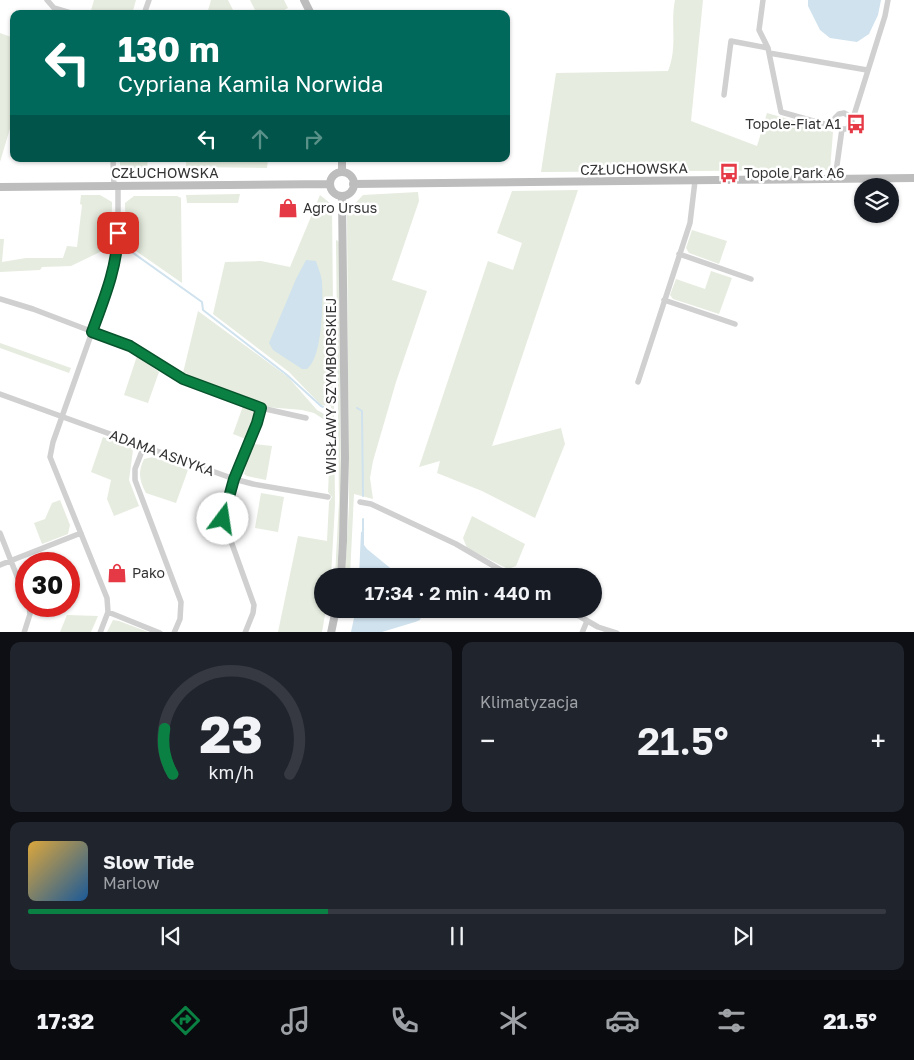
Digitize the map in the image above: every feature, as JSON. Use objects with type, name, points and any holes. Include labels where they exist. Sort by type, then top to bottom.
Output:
[{"type":"main road","points":[[342,162],[342,172]]},
{"type":"main road","points":[[342,172],[350,176],[353,184],[349,193],[342,196],[334,193],[330,184],[334,176],[342,172]]},
{"type":"main road","name":"CZŁUCHOWSKA","points":[[353,184],[914,178]]},
{"type":"main road","name":"CZŁUCHOWSKA","points":[[0,187],[330,184]]},
{"type":"main road","name":"WISŁAWY SZYMBORSKIEJ","points":[[341,568],[344,541],[345,458],[342,196]]},
{"type":"main road","points":[[331,632],[334,618]]},
{"type":"street","points":[[47,0],[54,8],[61,10]]},
{"type":"street","points":[[763,0],[759,30],[769,51],[781,112],[840,128],[850,127],[852,122],[851,117],[854,115],[885,16],[888,0]]},
{"type":"street","points":[[724,94],[731,41],[769,51],[867,70]]},
{"type":"street","points":[[835,178],[840,128],[835,121],[839,114],[844,112],[851,117]]},
{"type":"street","points":[[100,632],[108,612],[104,590],[50,457],[52,442],[115,267],[118,250],[113,162]]},
{"type":"street","points":[[638,382],[690,224],[695,181]]},
{"type":"street","points":[[679,254],[751,279]]},
{"type":"street","points":[[0,300],[33,309],[130,346],[183,379],[261,408],[306,418]]},
{"type":"street","points":[[664,300],[735,324]]},
{"type":"street","name":"ADAMA ASNYKA","points":[[0,394],[234,479],[262,486],[328,497]]},
{"type":"street","points":[[246,632],[254,605],[223,519],[234,479],[257,423],[261,408]]},
{"type":"street","points":[[144,446],[135,469],[135,480],[182,602],[180,619],[174,632]]},
{"type":"street","points":[[360,502],[371,504],[456,544],[497,568]]},
{"type":"street","points":[[0,533],[15,571]]},
{"type":"street","points":[[0,565],[82,533]]},
{"type":"street","points":[[108,612],[160,632]]},
{"type":"street","points":[[24,632],[29,617]]},
{"type":"street","points":[[583,618],[598,627],[617,632]]},
{"type":"street","points":[[582,632],[587,620]]},
{"type":"shaded area","points":[[94,0],[136,0],[133,10],[91,10]]},
{"type":"shaded area","points":[[211,0],[228,0],[233,10],[208,10]]},
{"type":"shaded area","points":[[250,0],[284,0],[288,8],[284,10],[255,10]]},
{"type":"shaded area","points":[[675,0],[703,0],[691,121],[757,146],[767,113],[833,132],[830,170],[541,172],[556,73],[668,71],[673,53]]},
{"type":"shaded area","points":[[0,33],[10,37],[10,128],[0,162]]},
{"type":"shaded area","points":[[120,162],[148,162],[146,176],[128,176],[120,167]]},
{"type":"shaded area","points":[[186,162],[268,162],[267,168],[186,167]]},
{"type":"shaded area","points":[[578,190],[492,446],[561,428],[565,444],[535,518],[482,491],[437,473],[440,461],[419,467],[488,261],[513,270],[522,243],[497,233],[512,191]]},
{"type":"shaded area","points":[[418,192],[419,201],[392,280],[427,291],[396,382],[373,461],[370,478],[373,499],[354,494],[350,568],[345,568],[349,505],[347,212],[363,195]]},
{"type":"shaded area","points":[[240,194],[238,203],[187,203],[186,195]]},
{"type":"shaded area","points":[[81,195],[100,195],[112,202],[111,252],[100,252],[71,266],[0,272],[0,239],[4,239],[2,262],[26,258],[63,258],[67,246],[77,247],[82,205],[80,204]]},
{"type":"shaded area","points":[[320,195],[331,204],[332,208],[335,505],[331,568],[314,568],[314,618],[324,618],[322,632],[278,632],[298,536],[327,541],[329,502],[332,497],[328,492],[331,424],[314,413],[266,407],[183,373],[198,311],[288,377],[317,410],[331,418],[331,406],[321,405],[289,372],[213,314],[225,262],[261,261],[290,267]]},
{"type":"shaded area","points":[[134,196],[177,196],[181,198],[182,283],[126,244],[125,203]]},
{"type":"shaded area","points":[[692,230],[727,241],[719,264],[689,253],[686,248]]},
{"type":"shaded area","points":[[336,240],[339,243],[341,501],[337,568],[335,568],[339,501]]},
{"type":"shaded area","points":[[711,271],[732,278],[719,314],[673,299],[670,295],[676,279],[705,289]]},
{"type":"shaded area","points":[[0,343],[71,368],[69,373],[0,348]]},
{"type":"shaded area","points":[[137,356],[159,372],[148,403],[124,395]]},
{"type":"shaded area","points":[[243,406],[254,413],[254,420],[246,439],[233,434]]},
{"type":"shaded area","points":[[103,437],[133,450],[129,480],[139,506],[114,516],[107,499],[111,480],[91,472]]},
{"type":"shaded area","points":[[254,444],[272,446],[266,480],[244,474],[246,466],[244,464]]},
{"type":"shaded area","points":[[153,457],[188,470],[176,503],[146,493],[144,489],[140,476],[141,468],[144,459]]},
{"type":"shaded area","points":[[261,493],[284,497],[278,532],[255,528]]},
{"type":"shaded area","points":[[60,500],[70,525],[68,534],[42,544],[34,523],[45,519],[52,503]]},
{"type":"shaded area","points":[[472,516],[525,544],[516,566],[506,568],[467,548],[463,538]]},
{"type":"shaded area","points":[[98,616],[91,632],[60,632],[66,617]]},
{"type":"shaded area","points":[[113,620],[119,621],[148,632],[107,632]]},
{"type":"water","points":[[808,0],[881,0],[878,15],[869,34],[857,42],[830,38],[820,30],[808,6]]},
{"type":"water","points":[[306,260],[316,261],[321,276],[322,314],[316,353],[307,369],[302,369],[273,350],[269,343]]},
{"type":"water","points":[[361,532],[364,532],[364,545],[367,549],[390,568],[359,568]]},
{"type":"water","points":[[354,618],[421,618],[415,622],[382,632],[351,632]]},
{"type":"waterway","points":[[129,250],[202,302],[203,310],[287,375],[321,406],[328,409]]},
{"type":"waterway","points":[[357,408],[362,411],[363,496]]},
{"type":"waterway","points":[[363,519],[363,531]]},
{"type":"place","name":"Topole-Fiat A1","points":[[856,124]]},
{"type":"place","name":"Topole Park A6","points":[[729,173]]},
{"type":"place","name":"Agro Ursus","points":[[288,208]]},
{"type":"place","name":"Pako","points":[[117,573]]},
{"type":"route","points":[[118,233],[115,267],[92,332],[130,346],[183,379],[261,408],[257,423],[229,493],[223,519]]}]
